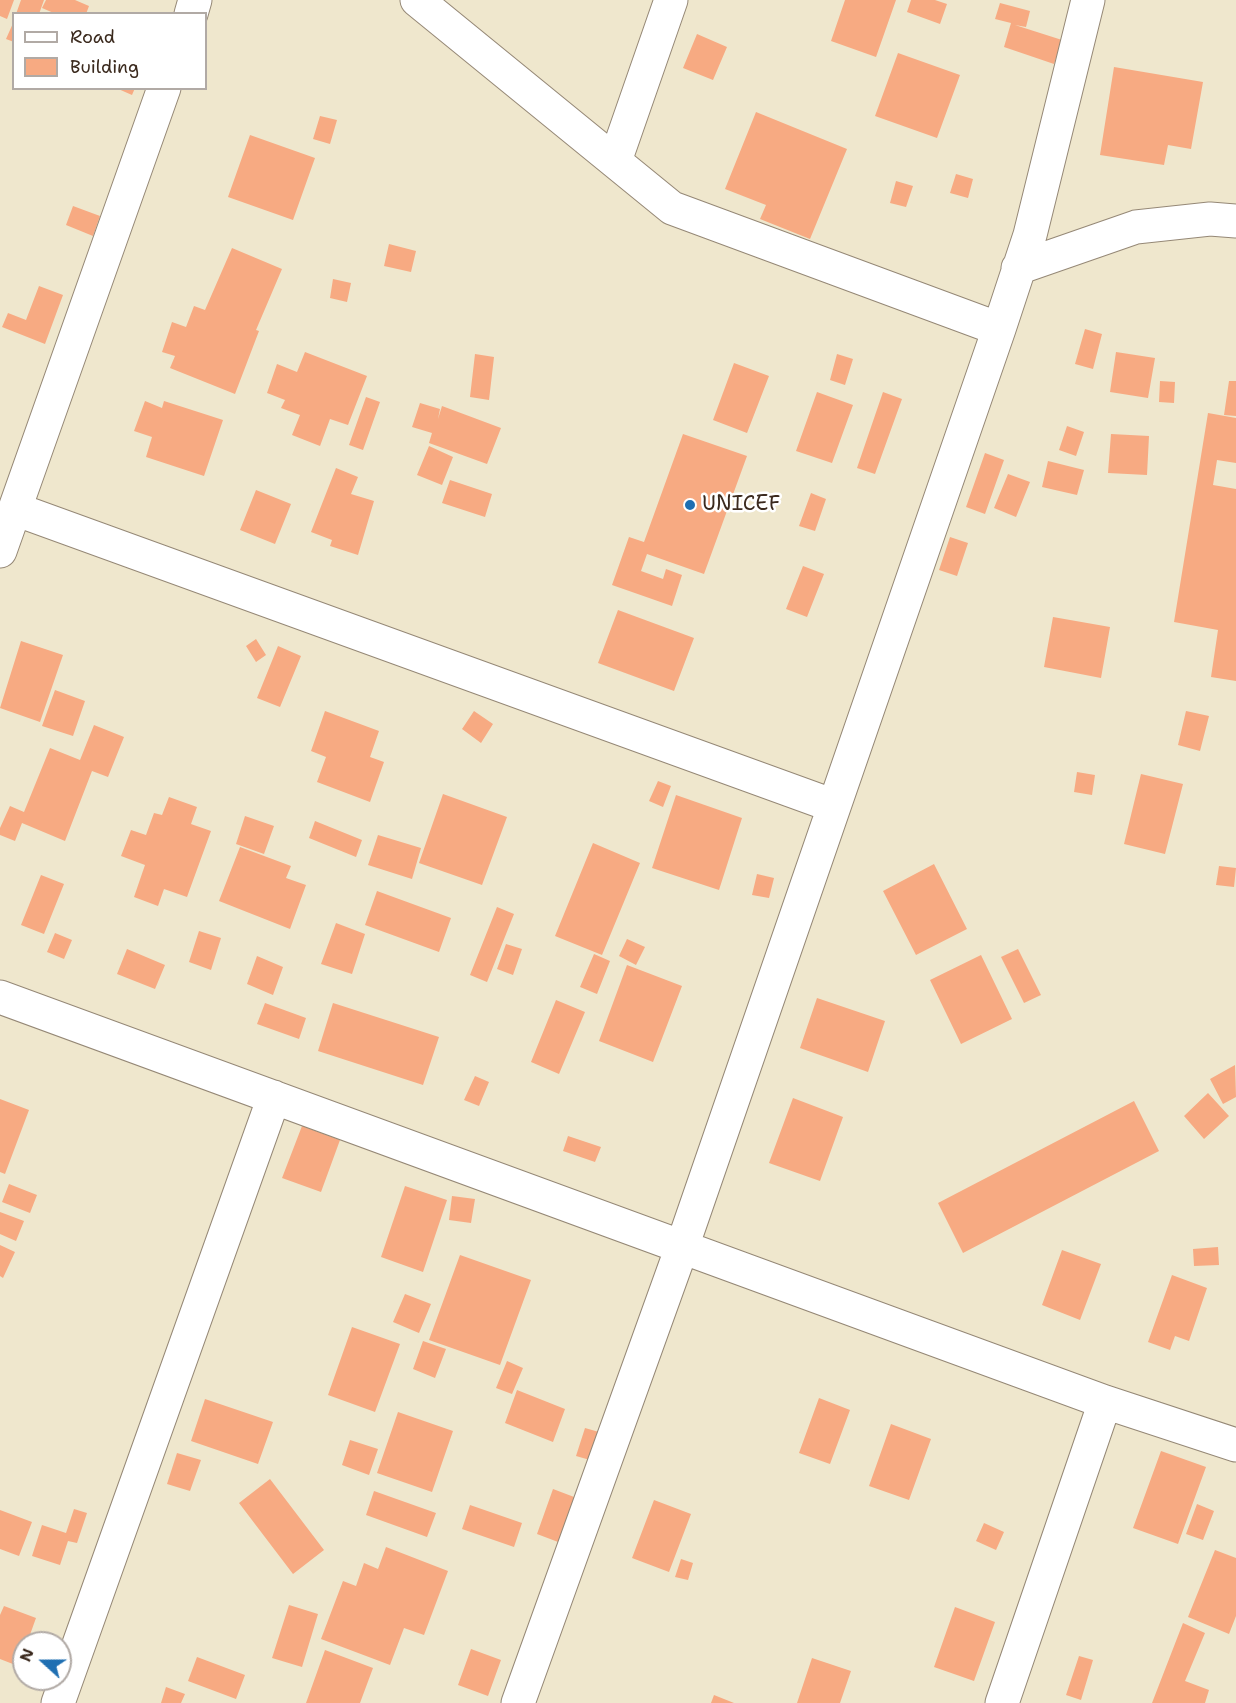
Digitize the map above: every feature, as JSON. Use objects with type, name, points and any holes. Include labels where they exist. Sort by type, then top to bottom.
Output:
[{"type":"street","points":[[417,0],[672,208],[999,329]]},
{"type":"street","points":[[615,161],[671,0]]},
{"type":"street","points":[[518,1703],[682,1247],[999,329],[1030,235],[1088,0]]},
{"type":"street","points":[[0,551],[163,90]]},
{"type":"street","points":[[1018,268],[1136,227],[1210,219],[1236,222]]},
{"type":"street","points":[[15,509],[834,806]]},
{"type":"street","points":[[0,997],[1105,1402],[1236,1445]]},
{"type":"street","points":[[58,1703],[274,1097]]},
{"type":"street","points":[[1002,1703],[1105,1402]]},
{"type":"building","points":[[0,0],[14,0],[7,19],[0,16]]},
{"type":"building","points":[[21,0],[44,0],[40,12],[17,12]]},
{"type":"building","points":[[46,0],[75,0],[89,6],[87,12],[51,12],[42,8]]},
{"type":"building","points":[[845,0],[896,0],[876,57],[831,41]]},
{"type":"building","points":[[911,0],[935,0],[947,4],[940,24],[907,12]]},
{"type":"building","points":[[1000,3],[1030,11],[1026,27],[1015,25],[1062,40],[1054,64],[1004,47],[1011,23],[995,19]]},
{"type":"building","points":[[12,26],[12,41],[6,39]]},
{"type":"building","points":[[697,34],[727,47],[713,80],[683,68]]},
{"type":"building","points":[[898,53],[960,75],[937,138],[875,116]]},
{"type":"building","points":[[1114,67],[1203,82],[1191,149],[1168,145],[1164,165],[1100,155]]},
{"type":"building","points":[[121,90],[134,90],[132,95]]},
{"type":"building","points":[[756,112],[847,149],[810,239],[760,219],[766,205],[725,189]]},
{"type":"building","points":[[320,116],[337,120],[330,144],[313,139]]},
{"type":"building","points":[[250,135],[315,158],[293,220],[228,197]]},
{"type":"building","points":[[956,174],[973,179],[968,198],[950,193]]},
{"type":"building","points":[[896,181],[913,186],[906,207],[890,203]]},
{"type":"building","points":[[73,206],[100,216],[93,236],[66,225]]},
{"type":"building","points":[[389,244],[416,251],[411,272],[384,266]]},
{"type":"building","points":[[232,248],[282,269],[256,330],[259,331],[235,394],[170,368],[175,356],[162,352],[172,322],[186,327],[194,306],[205,310]]},
{"type":"building","points":[[333,279],[351,283],[347,302],[330,298]]},
{"type":"building","points":[[39,286],[63,295],[45,344],[2,327],[8,313],[26,320]]},
{"type":"building","points":[[1085,329],[1102,334],[1093,369],[1075,364]]},
{"type":"building","points":[[305,352],[367,376],[348,425],[330,419],[320,446],[292,435],[300,415],[281,408],[285,400],[267,393],[277,364],[297,372]]},
{"type":"building","points":[[1116,352],[1155,358],[1148,398],[1110,392]]},
{"type":"building","points":[[475,354],[494,357],[489,400],[470,397]]},
{"type":"building","points":[[837,354],[853,359],[845,385],[830,380]]},
{"type":"building","points":[[734,363],[769,376],[747,433],[713,420]]},
{"type":"building","points":[[1160,381],[1175,382],[1174,403],[1159,402]]},
{"type":"building","points":[[1229,381],[1236,381],[1236,416],[1224,415]]},
{"type":"building","points":[[817,392],[853,405],[832,463],[796,451]]},
{"type":"building","points":[[883,392],[902,399],[875,474],[857,468]]},
{"type":"building","points":[[366,397],[380,402],[363,450],[349,445]]},
{"type":"building","points":[[145,401],[162,408],[164,401],[223,420],[204,476],[146,457],[152,437],[134,431]]},
{"type":"building","points":[[420,403],[440,409],[438,419],[442,406],[501,428],[487,464],[429,443],[432,433],[412,427]]},
{"type":"building","points":[[1208,413],[1236,418],[1236,463],[1217,460],[1213,485],[1236,489],[1236,681],[1211,677],[1218,630],[1174,622]]},
{"type":"building","points":[[1067,426],[1084,432],[1076,456],[1059,450]]},
{"type":"building","points":[[683,434],[747,456],[704,574],[647,554],[641,571],[663,579],[666,569],[682,575],[672,606],[612,585],[629,537],[644,542]]},
{"type":"building","points":[[1111,434],[1149,436],[1147,475],[1108,473]]},
{"type":"building","points":[[429,446],[453,457],[442,485],[417,475]]},
{"type":"building","points":[[985,453],[1004,460],[985,514],[966,507]]},
{"type":"building","points":[[1048,461],[1084,470],[1077,495],[1042,487]]},
{"type":"building","points":[[336,468],[358,477],[351,494],[374,501],[358,555],[330,546],[332,540],[311,532]]},
{"type":"building","points":[[1008,474],[1030,482],[1016,517],[994,508]]},
{"type":"building","points":[[450,480],[492,494],[485,517],[442,503]]},
{"type":"building","points":[[256,490],[291,504],[275,544],[240,530]]},
{"type":"building","points":[[811,493],[826,499],[815,531],[799,526]]},
{"type":"building","points":[[950,537],[968,543],[957,576],[939,570]]},
{"type":"building","points":[[803,566],[824,574],[807,617],[786,609]]},
{"type":"building","points":[[618,610],[694,638],[674,691],[598,663]]},
{"type":"building","points":[[1053,617],[1110,627],[1101,678],[1044,667]]},
{"type":"building","points":[[256,639],[266,655],[256,662],[246,646]]},
{"type":"building","points":[[21,641],[63,655],[40,722],[0,708]]},
{"type":"building","points":[[278,646],[301,656],[280,707],[257,698]]},
{"type":"building","points":[[55,690],[85,701],[73,736],[42,726]]},
{"type":"building","points":[[325,711],[379,731],[370,757],[384,762],[370,802],[317,782],[326,757],[311,751]]},
{"type":"building","points":[[474,711],[493,724],[481,743],[462,729]]},
{"type":"building","points":[[1186,711],[1209,716],[1200,751],[1178,745]]},
{"type":"building","points":[[94,725],[124,737],[108,777],[92,771],[65,841],[22,823],[15,841],[0,835],[0,828],[10,806],[24,812],[50,748],[80,760]]},
{"type":"building","points":[[1077,772],[1095,775],[1092,795],[1074,792]]},
{"type":"building","points":[[1141,774],[1183,784],[1165,854],[1124,844]]},
{"type":"building","points":[[658,781],[671,786],[663,807],[649,801]]},
{"type":"building","points":[[443,794],[507,817],[482,885],[419,863]]},
{"type":"building","points":[[676,795],[742,818],[719,890],[652,868]]},
{"type":"building","points":[[169,797],[197,807],[191,824],[211,831],[187,897],[164,889],[158,906],[134,897],[145,865],[121,856],[131,830],[146,835],[154,813],[162,815]]},
{"type":"building","points":[[245,816],[274,826],[264,854],[236,844]]},
{"type":"building","points":[[315,821],[362,840],[356,857],[309,838]]},
{"type":"building","points":[[378,835],[421,848],[412,879],[368,865]]},
{"type":"building","points":[[593,843],[640,863],[602,955],[555,936]]},
{"type":"building","points":[[240,847],[291,866],[286,878],[306,885],[290,929],[219,901]]},
{"type":"building","points":[[934,864],[967,929],[916,955],[883,891]]},
{"type":"building","points":[[1219,866],[1236,868],[1234,887],[1216,885]]},
{"type":"building","points":[[757,874],[774,878],[769,898],[752,895]]},
{"type":"building","points":[[41,875],[64,884],[44,934],[21,925]]},
{"type":"building","points":[[377,891],[451,918],[439,952],[365,925]]},
{"type":"building","points":[[497,907],[514,914],[487,982],[470,975]]},
{"type":"building","points":[[336,923],[365,934],[352,974],[321,964]]},
{"type":"building","points":[[199,931],[221,938],[211,970],[189,962]]},
{"type":"building","points":[[55,933],[72,940],[64,959],[47,952]]},
{"type":"building","points":[[627,939],[645,947],[636,965],[619,956]]},
{"type":"building","points":[[506,944],[522,949],[513,975],[497,969]]},
{"type":"building","points":[[127,949],[165,965],[155,989],[117,974]]},
{"type":"building","points":[[1018,949],[1041,995],[1024,1003],[1001,957]]},
{"type":"building","points":[[594,954],[610,961],[597,994],[580,987]]},
{"type":"building","points":[[981,955],[1012,1019],[961,1044],[930,980]]},
{"type":"building","points":[[257,956],[283,967],[273,995],[247,984]]},
{"type":"building","points":[[627,965],[682,986],[653,1062],[599,1041]]},
{"type":"building","points":[[817,998],[885,1021],[868,1072],[800,1048]]},
{"type":"building","points":[[556,1000],[585,1012],[559,1074],[531,1062]]},
{"type":"building","points":[[265,1003],[306,1018],[299,1039],[257,1024]]},
{"type":"building","points":[[333,1003],[439,1037],[423,1085],[318,1051]]},
{"type":"building","points":[[1235,1065],[1236,1097],[1223,1104],[1210,1079]]},
{"type":"building","points":[[475,1076],[489,1082],[479,1106],[464,1100]]},
{"type":"building","points":[[1208,1093],[1229,1116],[1204,1139],[1184,1116]]},
{"type":"building","points":[[793,1098],[843,1117],[820,1181],[769,1163]]},
{"type":"building","points":[[0,1099],[29,1110],[5,1174],[0,1172]]},
{"type":"building","points":[[1134,1101],[1159,1151],[963,1253],[938,1203]]},
{"type":"building","points":[[302,1126],[340,1140],[321,1192],[282,1178]]},
{"type":"building","points":[[568,1136],[601,1147],[595,1162],[563,1151]]},
{"type":"building","points":[[9,1184],[37,1195],[30,1213],[2,1202]]},
{"type":"building","points":[[405,1186],[447,1200],[423,1272],[381,1257]]},
{"type":"building","points":[[452,1196],[475,1199],[471,1223],[449,1220]]},
{"type":"building","points":[[0,1212],[24,1221],[16,1241],[0,1234]]},
{"type":"building","points":[[0,1245],[15,1252],[3,1278],[0,1276]]},
{"type":"building","points":[[1218,1247],[1219,1265],[1194,1266],[1193,1249]]},
{"type":"building","points":[[1062,1250],[1101,1264],[1080,1320],[1042,1305]]},
{"type":"building","points":[[460,1255],[531,1280],[500,1365],[429,1340]]},
{"type":"building","points":[[1172,1275],[1207,1288],[1189,1341],[1175,1336],[1170,1350],[1148,1342]]},
{"type":"building","points":[[405,1294],[431,1304],[419,1333],[393,1322]]},
{"type":"building","points":[[352,1327],[400,1344],[375,1412],[328,1395]]},
{"type":"building","points":[[423,1341],[446,1349],[435,1378],[413,1369]]},
{"type":"building","points":[[507,1361],[523,1368],[512,1394],[496,1388]]},
{"type":"building","points":[[517,1390],[565,1409],[553,1442],[505,1423]]},
{"type":"building","points":[[819,1398],[850,1410],[830,1464],[799,1453]]},
{"type":"building","points":[[205,1399],[273,1422],[258,1464],[191,1441]]},
{"type":"building","points":[[398,1412],[453,1431],[432,1492],[377,1473]]},
{"type":"building","points":[[891,1424],[931,1439],[909,1500],[869,1486]]},
{"type":"building","points":[[585,1428],[606,1434],[597,1462],[576,1456]]},
{"type":"building","points":[[350,1440],[378,1449],[369,1475],[342,1465]]},
{"type":"building","points":[[1161,1451],[1206,1467],[1178,1544],[1133,1528]]},
{"type":"building","points":[[177,1453],[201,1460],[190,1491],[167,1484]]},
{"type":"building","points":[[270,1479],[324,1550],[293,1574],[239,1503]]},
{"type":"building","points":[[553,1489],[582,1500],[566,1545],[537,1534]]},
{"type":"building","points":[[374,1491],[436,1513],[427,1537],[366,1515]]},
{"type":"building","points":[[654,1500],[691,1514],[669,1572],[632,1558]]},
{"type":"building","points":[[1197,1504],[1214,1511],[1203,1540],[1186,1534]]},
{"type":"building","points":[[470,1505],[522,1523],[514,1547],[462,1529]]},
{"type":"building","points":[[74,1509],[87,1513],[77,1543],[68,1541],[60,1565],[32,1556],[42,1525],[66,1533]]},
{"type":"building","points":[[0,1510],[32,1522],[19,1556],[0,1549]]},
{"type":"building","points":[[984,1523],[1004,1532],[996,1550],[976,1541]]},
{"type":"building","points":[[386,1547],[448,1571],[424,1635],[404,1628],[390,1665],[321,1639],[343,1581],[356,1586],[364,1563],[378,1569]]},
{"type":"building","points":[[1215,1550],[1236,1558],[1236,1616],[1229,1634],[1188,1617]]},
{"type":"building","points":[[681,1559],[693,1563],[688,1580],[675,1577]]},
{"type":"building","points":[[289,1605],[318,1614],[302,1667],[272,1658]]},
{"type":"building","points":[[4,1606],[36,1618],[31,1631],[12,1631],[12,1664],[0,1659],[0,1615]]},
{"type":"building","points":[[955,1607],[995,1622],[974,1681],[934,1667]]},
{"type":"building","points":[[1183,1623],[1205,1633],[1185,1681],[1209,1690],[1205,1703],[1152,1703]]},
{"type":"building","points":[[471,1649],[501,1660],[488,1696],[458,1685]]},
{"type":"building","points":[[325,1650],[373,1668],[360,1703],[306,1703]]},
{"type":"building","points":[[1079,1656],[1093,1660],[1081,1700],[1066,1695]]},
{"type":"building","points":[[197,1657],[245,1675],[236,1699],[188,1681]]},
{"type":"building","points":[[812,1658],[851,1671],[840,1703],[797,1703]]},
{"type":"building","points":[[166,1687],[185,1694],[181,1703],[161,1703]]},
{"type":"building","points":[[714,1695],[734,1703],[711,1703]]},
{"type":"place","name":"UNICEF","points":[[690,505]]}]
